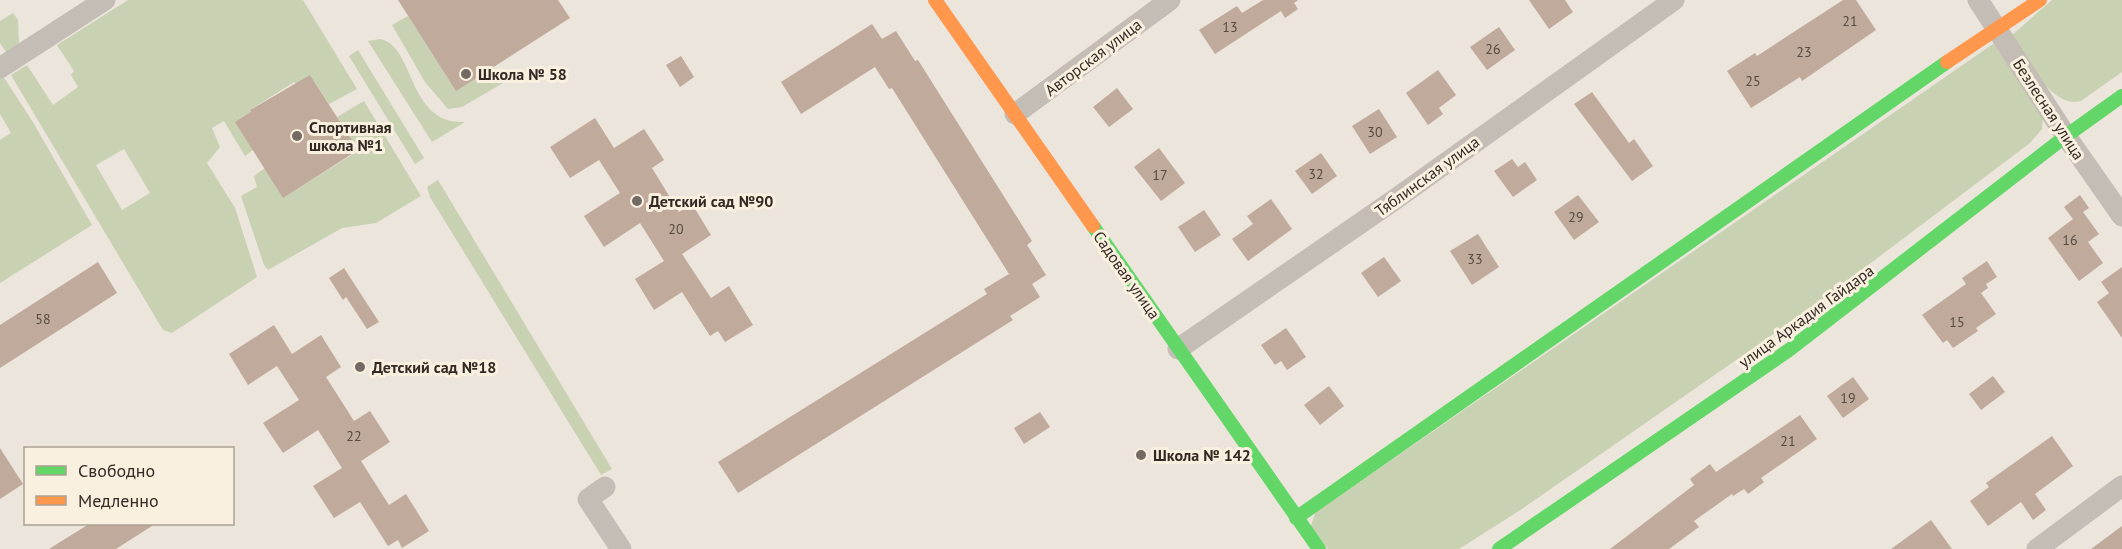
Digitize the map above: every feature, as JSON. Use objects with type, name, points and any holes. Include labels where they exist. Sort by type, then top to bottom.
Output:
[{"type":"street","points":[[0,68],[105,0]]},
{"type":"street","name":"Садовая улица","points":[[936,0],[1319,549]]},
{"type":"street","name":"Авторская улица","points":[[1015,114],[1170,0]]},
{"type":"street","name":"Тяблинская улица","points":[[1178,349],[1397,198],[1674,0]]},
{"type":"street","name":"Безлесная улица","points":[[1978,0],[2066,136],[2122,216]]},
{"type":"street","points":[[1296,518],[1672,252],[2040,0]]},
{"type":"street","name":"улица Аркадия Гайдара","points":[[1499,549],[1808,336],[2066,136],[2122,96]]},
{"type":"street","points":[[2037,549],[2122,486]]},
{"type":"street","points":[[605,487],[588,500],[621,549]]},
{"type":"green space","points":[[128,0],[303,0],[357,89],[329,104],[310,75],[296,84],[294,82],[250,110],[253,150],[245,156],[224,121],[212,128],[220,147],[207,163],[235,208],[257,277],[172,333],[163,330],[11,75],[27,65],[53,105],[78,87],[71,75],[74,71],[57,45]],"holes":[[[124,149],[150,193],[122,210],[96,165]]]},
{"type":"green space","points":[[2052,0],[2122,0],[2122,72],[2081,101],[2070,101],[2050,90],[2011,36]]},
{"type":"green space","points":[[13,13],[18,20],[19,44],[8,55],[0,43],[0,21]]},
{"type":"green space","points":[[408,16],[456,90],[493,67],[503,83],[462,107],[448,109],[425,82],[392,25]]},
{"type":"green space","points":[[380,39],[391,44],[400,55],[422,99],[432,111],[446,120],[465,122],[432,142],[368,41]]},
{"type":"green space","points":[[1993,44],[2002,48],[2043,117],[2042,129],[2030,143],[1811,308],[1522,509],[1459,549],[1328,549],[1311,526],[1315,513]]},
{"type":"green space","points":[[358,50],[424,158],[415,164],[349,56]]},
{"type":"green space","points":[[3,76],[34,124],[92,225],[0,283],[0,140],[11,133],[0,114],[0,78]]},
{"type":"green space","points":[[364,101],[421,196],[376,223],[342,228],[268,270],[264,265],[241,196],[257,187],[254,176],[265,168],[284,197],[358,151],[337,117]]},
{"type":"green space","points":[[438,180],[612,469],[601,475],[430,197],[427,187]]},
{"type":"building","points":[[398,0],[558,0],[570,18],[456,91]]},
{"type":"building","points":[[1263,0],[1298,0],[1294,3],[1298,9],[1285,18],[1281,11],[1215,54],[1199,30],[1237,6],[1242,13]]},
{"type":"building","points":[[1529,0],[1565,0],[1573,12],[1549,29]]},
{"type":"building","points":[[1843,0],[1856,0],[1876,30],[1802,81],[1800,77],[1751,108],[1727,71],[1755,53],[1757,56]]},
{"type":"building","points":[[872,24],[882,39],[896,31],[915,61],[918,60],[1032,241],[1027,245],[1046,275],[1032,284],[1040,297],[1010,316],[1013,320],[738,493],[718,462],[987,294],[984,289],[1009,274],[892,88],[889,89],[875,67],[801,114],[781,82]]},
{"type":"building","points":[[1499,27],[1515,50],[1487,70],[1470,47]]},
{"type":"building","points":[[681,56],[694,77],[680,87],[666,65]]},
{"type":"building","points":[[1438,70],[1456,95],[1439,108],[1443,114],[1428,125],[1406,93]]},
{"type":"building","name":"Спортивная школа №1","points":[[310,75],[358,150],[283,198],[235,122],[251,112],[250,110]]},
{"type":"building","points":[[1117,88],[1133,109],[1109,127],[1093,107]]},
{"type":"building","points":[[1592,92],[1629,143],[1634,139],[1653,166],[1632,181],[1574,104]]},
{"type":"building","points":[[1379,109],[1397,137],[1370,154],[1352,126]]},
{"type":"building","points":[[595,118],[614,148],[644,129],[664,160],[652,168],[679,212],[692,204],[711,235],[682,254],[711,298],[729,286],[753,325],[725,342],[718,331],[710,336],[682,292],[654,310],[635,279],[664,261],[640,223],[604,247],[584,216],[620,193],[599,160],[570,178],[550,147]]},
{"type":"building","points":[[1159,148],[1185,183],[1161,201],[1134,167]]},
{"type":"building","points":[[1321,153],[1337,176],[1312,194],[1295,171]]},
{"type":"building","points":[[1512,159],[1518,167],[1525,162],[1537,180],[1513,197],[1494,171]]},
{"type":"building","points":[[1578,195],[1599,222],[1574,240],[1554,212]]},
{"type":"building","points":[[2080,195],[2089,208],[2083,212],[2099,234],[2088,242],[2103,263],[2079,281],[2048,238],[2073,219],[2064,207]]},
{"type":"building","points":[[1271,199],[1292,229],[1248,261],[1232,239],[1253,224],[1247,216]]},
{"type":"building","points":[[1204,210],[1221,235],[1195,252],[1178,227]]},
{"type":"building","points":[[1478,234],[1499,267],[1472,285],[1450,251]]},
{"type":"building","points":[[1384,257],[1401,281],[1378,297],[1361,273]]},
{"type":"building","points":[[1987,261],[1997,277],[1986,284],[1988,288],[1981,293],[1996,314],[1976,328],[1978,331],[1953,348],[1947,340],[1943,343],[1922,315],[1966,284],[1962,278]]},
{"type":"building","points":[[98,262],[117,293],[0,368],[0,325]]},
{"type":"building","points":[[2122,267],[2122,338],[2097,302],[2109,293],[2101,282]]},
{"type":"building","points":[[344,268],[379,322],[367,329],[346,297],[343,300],[329,278]]},
{"type":"building","points":[[274,325],[292,354],[321,335],[341,367],[326,377],[354,421],[370,411],[390,442],[361,461],[389,505],[406,494],[429,531],[402,548],[398,540],[388,546],[360,502],[334,518],[313,486],[342,468],[318,430],[283,453],[263,423],[299,400],[277,366],[248,385],[229,354]]},
{"type":"building","points":[[1286,328],[1306,357],[1287,370],[1281,361],[1275,365],[1261,345]]},
{"type":"building","points":[[1993,376],[2005,392],[1981,410],[1969,394]]},
{"type":"building","points":[[1853,377],[1869,399],[1843,418],[1827,396]]},
{"type":"building","points":[[1329,386],[1344,406],[1320,425],[1304,405]]},
{"type":"building","points":[[1040,412],[1050,427],[1024,444],[1014,428]]},
{"type":"building","points":[[1800,415],[1817,439],[1761,478],[1764,482],[1748,494],[1744,489],[1733,496],[1732,494],[1694,521],[1699,527],[1669,549],[1610,549],[1694,485],[1690,479],[1710,464],[1716,472]]},
{"type":"building","points":[[2052,436],[2073,466],[2035,494],[2046,510],[2033,520],[2021,502],[1988,526],[1970,501],[1989,487],[1986,483]]},
{"type":"building","points":[[0,448],[23,484],[0,499]]},
{"type":"building","points":[[1931,520],[1952,549],[1891,549]]},
{"type":"building","points":[[87,525],[153,525],[116,549],[49,549]]},
{"type":"building","points":[[2122,526],[2122,549],[2091,549]]},
{"type":"traffic: fast","points":[[1296,518],[1947,62]]},
{"type":"traffic: fast","points":[[1499,549],[1789,350],[2066,136],[2122,96]]},
{"type":"traffic: fast","points":[[1093,226],[1319,549]]},
{"type":"traffic: slow","points":[[935,0],[1093,226]]},
{"type":"traffic: slow","points":[[1947,62],[2040,0]]},
{"type":"place","name":"Школа № 58","points":[[466,74]]},
{"type":"place","name":"Спортивная школа №1","points":[[297,136]]},
{"type":"place","name":"Детский сад №90","points":[[637,201]]},
{"type":"place","name":"Детский сад №18","points":[[360,367]]},
{"type":"place","name":"Школа № 142","points":[[1141,455]]}]
